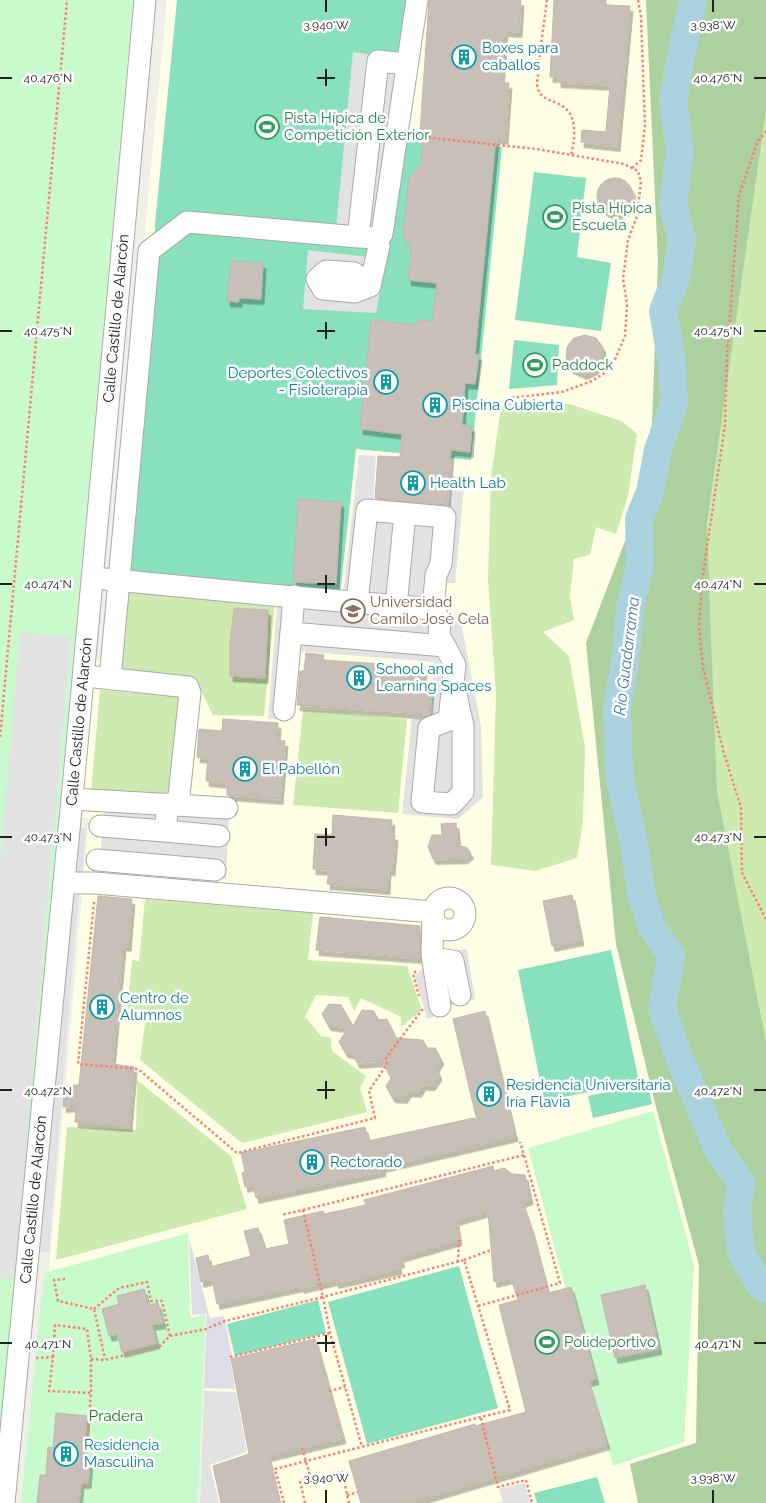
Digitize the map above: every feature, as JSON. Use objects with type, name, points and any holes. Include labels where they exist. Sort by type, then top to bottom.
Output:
[{"type":"street","name":"Calle Castillo de Alarcón","points":[[4,1503],[72,798],[145,0]]},
{"type":"street","points":[[110,678],[149,251],[187,222],[366,238],[382,234],[417,0]]},
{"type":"street","points":[[366,238],[378,61],[407,64]]},
{"type":"street","points":[[366,238],[380,246],[370,286]]},
{"type":"street","points":[[357,602],[368,510],[445,517],[441,564],[436,575],[433,609],[440,620],[439,636],[455,665],[453,681],[449,720],[429,728],[422,802],[452,804],[463,792],[463,726],[453,681]]},
{"type":"street","points":[[396,606],[405,514]]},
{"type":"street","points":[[92,578],[433,609]]},
{"type":"street","points":[[284,710],[294,596]]},
{"type":"street","points":[[291,633],[445,646]]},
{"type":"street","points":[[83,676],[188,687],[190,693],[173,804],[165,832]]},
{"type":"street","points":[[72,798],[228,808]]},
{"type":"street","points":[[95,883],[103,799]]},
{"type":"street","points":[[100,826],[219,836]]},
{"type":"street","points":[[97,860],[216,870]]},
{"type":"street","points":[[64,883],[95,883],[433,912],[426,963],[440,1006]]},
{"type":"street","points":[[426,963],[454,961],[460,995]]},
{"type":"path","points":[[0,737],[67,0]]},
{"type":"path","points":[[547,0],[537,89],[544,98],[567,109],[575,128],[571,156]]},
{"type":"path","points":[[632,168],[641,160],[646,126],[641,16],[638,0]]},
{"type":"path","points":[[766,130],[757,143],[739,195],[727,356],[725,425],[702,581],[699,628],[703,667],[723,750],[741,808],[742,873],[766,919]]},
{"type":"path","points":[[397,134],[536,149],[624,164],[638,172],[641,182],[637,216],[628,240],[623,278],[627,304],[625,336],[611,369],[592,381],[562,392],[510,398]]},
{"type":"path","points":[[95,883],[78,1064],[138,1069],[237,1153],[375,1118],[369,1091],[387,1064],[386,1058],[422,1010],[413,974],[426,963]]},
{"type":"path","points":[[478,1306],[560,1283],[520,1142]]},
{"type":"path","points":[[281,1216],[524,1155]]},
{"type":"path","points":[[303,1210],[330,1333],[362,1447]]},
{"type":"path","points":[[458,1262],[459,1240]]},
{"type":"path","points":[[91,1359],[105,1360],[153,1348],[160,1346],[170,1336],[206,1329],[225,1320],[458,1262],[491,1250]]},
{"type":"path","points":[[284,1503],[275,1469],[510,1410],[464,1260]]},
{"type":"path","points":[[65,1278],[54,1280],[58,1300],[94,1309]]},
{"type":"path","points":[[94,1309],[119,1288],[147,1282],[151,1300],[162,1301],[170,1336]]},
{"type":"path","points":[[94,1309],[105,1360]]},
{"type":"path","points":[[86,1460],[91,1393],[91,1359],[87,1329],[55,1325],[49,1391],[91,1393]]},
{"type":"path","points":[[230,1357],[330,1333]]},
{"type":"path","points":[[36,1358],[52,1357]]},
{"type":"path","points":[[329,1391],[345,1387]]},
{"type":"path","points":[[480,1418],[498,1487],[526,1480],[532,1503]]},
{"type":"path","points":[[302,1448],[311,1479]]},
{"type":"path","points":[[305,1503],[300,1481],[342,1472],[349,1503]]},
{"type":"path","points":[[84,1483],[84,1488]]},
{"type":"path","points":[[347,1495],[358,1492]]},
{"type":"shaded area","name":"Universidad Camilo José Cela","points":[[167,0],[646,0],[658,262],[650,477],[586,643],[616,944],[656,1107],[699,1265],[697,1443],[630,1464],[638,1503],[503,1503],[502,1501],[492,1503],[200,1503],[207,1314],[190,1318],[188,1234],[44,1273],[49,1271],[89,818],[81,818],[95,659],[104,660]]},
{"type":"shaded area","points":[[353,52],[402,59],[377,231],[336,228]]},
{"type":"shaded area","points":[[308,250],[386,259],[376,313],[303,309]]},
{"type":"shaded area","points":[[359,455],[376,456],[373,507],[448,513],[453,476],[465,477],[455,583],[438,583],[438,603],[343,595]]},
{"type":"shaded area","points":[[277,605],[460,617],[481,726],[483,797],[458,819],[402,814],[412,718],[431,720],[434,662],[297,651],[289,720],[268,719]]},
{"type":"shaded area","points":[[20,632],[71,637],[14,1280],[0,1278],[0,864]]},
{"type":"shaded area","points":[[105,807],[229,819],[226,879],[99,867]]},
{"type":"shaded area","points":[[75,827],[86,828],[82,879],[71,879]]},
{"type":"shaded area","points":[[69,891],[79,892],[49,1253],[40,1252]]},
{"type":"shaded area","points":[[467,949],[475,999],[448,1006],[449,1012],[427,1019],[415,976],[439,952]]},
{"type":"shaded area","points":[[189,1238],[210,1318],[224,1316],[232,1355],[230,1357],[235,1389],[204,1388],[207,1314],[192,1315]]},
{"type":"shaded area","points":[[204,1391],[236,1392],[247,1452],[210,1465],[219,1503],[200,1503]]},
{"type":"shaded area","points":[[525,1483],[530,1503],[503,1503],[499,1489]]},
{"type":"green space","points":[[0,0],[133,0],[0,1454]]},
{"type":"green space","points":[[177,0],[408,0],[393,136],[502,147],[471,460],[356,449],[340,595],[124,574]]},
{"type":"green space","points":[[646,0],[766,0],[766,111],[707,524],[717,791],[766,1042],[766,1503],[638,1503],[630,1464],[696,1443],[699,1265],[656,1107],[616,944],[586,643],[650,476],[658,262]]},
{"type":"green space","points":[[766,111],[766,1042],[717,791],[707,524]]},
{"type":"green space","name":"Pista Hípica Escuela","points":[[534,172],[586,178],[577,257],[611,263],[601,331],[515,320]]},
{"type":"green space","name":"Paddock","points":[[514,340],[559,345],[557,385],[509,389]]},
{"type":"green space","points":[[537,400],[569,404],[622,421],[637,434],[628,496],[616,534],[596,527],[590,555],[574,559],[570,596],[574,620],[543,632],[569,656],[585,748],[583,821],[577,858],[535,871],[491,865],[496,694],[488,580],[491,478],[501,406],[507,403]]},
{"type":"green space","points":[[126,589],[275,603],[264,716],[213,715],[197,682],[116,673]]},
{"type":"green space","points":[[100,690],[179,697],[183,700],[170,797],[91,792]]},
{"type":"green space","points":[[303,710],[407,719],[398,813],[293,805]]},
{"type":"green space","points":[[145,899],[313,913],[308,960],[407,966],[422,1010],[401,1027],[401,1017],[361,998],[354,1011],[348,997],[316,995],[305,1017],[321,1036],[331,1038],[332,1051],[366,1076],[360,1088],[367,1112],[242,1143],[140,1060],[147,1010],[127,1009],[132,960],[139,961]]},
{"type":"green space","points":[[611,950],[639,1082],[544,1101],[518,970]]},
{"type":"green space","points":[[137,1080],[231,1156],[247,1209],[56,1260],[67,1127],[136,1130]]},
{"type":"green space","points":[[648,1084],[652,1104],[593,1118],[588,1096]]},
{"type":"green space","points":[[653,1111],[694,1266],[684,1442],[613,1466],[528,1148]]},
{"type":"green space","name":"Pradera","points":[[188,1233],[190,1318],[205,1315],[198,1503],[21,1503],[44,1273]]},
{"type":"green space","points":[[459,1266],[498,1408],[367,1444],[328,1302]]},
{"type":"green space","points":[[318,1300],[326,1333],[235,1356],[227,1324]]},
{"type":"green space","points":[[597,1477],[605,1503],[537,1503],[534,1493]]},
{"type":"building","points":[[429,0],[521,0],[519,32],[505,31],[501,83],[509,83],[505,139],[496,138],[475,354],[479,355],[475,384],[465,383],[462,425],[472,426],[470,452],[451,450],[447,505],[375,498],[378,456],[400,457],[402,434],[360,429],[371,320],[416,325],[418,320],[432,321],[437,283],[408,280],[411,249],[403,235],[409,177],[421,165],[423,133],[420,133]]},
{"type":"building","points":[[554,0],[606,0],[606,5],[630,6],[617,146],[581,142],[582,130],[606,132],[610,85],[558,82],[558,77],[550,77]]},
{"type":"building","points":[[615,178],[622,179],[628,183],[632,189],[632,203],[628,209],[622,213],[615,214],[608,213],[602,209],[598,203],[597,196],[598,189],[602,183],[608,179]]},
{"type":"building","points":[[231,261],[263,263],[261,299],[239,298],[239,302],[227,301]]},
{"type":"building","points":[[585,335],[596,338],[603,347],[601,360],[595,369],[584,374],[570,368],[566,359],[567,347],[574,338]]},
{"type":"building","points":[[298,499],[341,502],[336,584],[293,582]]},
{"type":"building","points":[[234,608],[268,610],[265,678],[230,676],[230,644]]},
{"type":"building","name":"School and Learning Spaces","points":[[306,653],[324,655],[323,660],[424,667],[423,685],[431,686],[429,714],[297,705],[300,671],[304,671]]},
{"type":"building","name":"El Pabellón","points":[[223,719],[278,723],[277,740],[285,741],[280,799],[227,795],[227,783],[206,781],[208,758],[197,757],[199,729],[222,731]]},
{"type":"building","points":[[333,815],[392,820],[391,834],[395,835],[392,870],[388,870],[387,889],[327,884],[329,870],[313,869],[315,834],[332,835]]},
{"type":"building","points":[[456,823],[458,846],[466,847],[471,853],[465,858],[433,859],[428,847],[432,835],[442,835],[441,824]]},
{"type":"building","points":[[572,895],[581,940],[552,946],[543,901]]},
{"type":"building","name":"Centro de Alumnos","points":[[98,896],[132,899],[128,946],[123,945],[112,1064],[134,1067],[129,1126],[75,1122],[76,1106],[63,1107],[64,1086],[79,1085]]},
{"type":"building","points":[[320,917],[420,926],[419,958],[316,950]]},
{"type":"building","points":[[329,1004],[341,1005],[353,1026],[362,1010],[374,1011],[378,1020],[387,1019],[396,1038],[423,1040],[427,1048],[435,1048],[441,1059],[436,1067],[439,1075],[432,1085],[423,1085],[418,1092],[409,1091],[404,1098],[392,1097],[386,1086],[391,1078],[382,1061],[357,1063],[353,1054],[345,1052],[339,1042],[348,1028],[328,1025],[322,1014]]},
{"type":"building","points":[[485,1011],[515,1136],[382,1167],[383,1171],[256,1198],[253,1185],[245,1187],[242,1173],[245,1172],[241,1153],[365,1127],[368,1141],[474,1118],[477,1121],[453,1019]]},
{"type":"building","points":[[493,1166],[494,1171],[504,1168],[512,1174],[525,1175],[530,1199],[522,1202],[531,1228],[548,1293],[571,1287],[596,1379],[588,1381],[607,1444],[407,1503],[361,1503],[349,1461],[475,1424],[475,1426],[526,1412],[499,1305],[518,1300],[511,1278],[494,1282],[488,1211],[456,1220],[459,1240],[400,1257],[402,1262],[398,1263],[399,1269],[336,1283],[335,1280],[301,1288],[301,1286],[217,1304],[212,1279],[201,1282],[196,1258],[208,1255],[210,1267],[251,1256],[244,1231],[258,1228],[265,1249],[289,1244],[284,1220],[323,1211],[324,1214],[366,1205],[364,1200]]},
{"type":"building","points":[[645,1285],[659,1349],[615,1358],[601,1295]]},
{"type":"building","points":[[144,1289],[148,1305],[158,1303],[163,1323],[152,1325],[157,1343],[122,1352],[117,1334],[109,1336],[102,1309],[119,1304],[117,1296]]},
{"type":"building","points":[[315,1339],[343,1438],[268,1456],[279,1503],[221,1503],[213,1466],[249,1454],[231,1359]]},
{"type":"building","name":"Residencia Masculina","points":[[56,1413],[87,1416],[83,1460],[90,1461],[88,1483],[81,1483],[79,1503],[37,1503],[40,1475],[46,1475],[48,1447],[53,1448]]},
{"type":"waterway","name":"Río Guadarrama","points":[[693,0],[673,102],[680,150],[673,204],[682,240],[676,278],[663,311],[672,363],[674,404],[658,450],[650,492],[639,519],[640,565],[630,608],[625,664],[617,708],[619,775],[632,833],[642,897],[652,927],[671,956],[662,1009],[678,1055],[718,1150],[741,1182],[737,1214],[741,1252],[759,1284],[766,1289]]},
{"type":"place","name":"Boxes para caballos","points":[[464,57]]},
{"type":"place","name":"Pista Hípica de Competición Exterior","points":[[267,127]]},
{"type":"place","name":"Pista Hípica Escuela","points":[[555,217]]},
{"type":"place","name":"Paddock","points":[[535,365]]},
{"type":"place","name":"Deportes Colectivos - Fisioterapia","points":[[386,382]]},
{"type":"place","name":"Piscina Cubierta","points":[[435,405]]},
{"type":"place","name":"Health Lab","points":[[413,483]]},
{"type":"place","name":"Universidad Camilo José Cela","points":[[353,611]]},
{"type":"place","name":"School and Learning Spaces","points":[[359,678]]},
{"type":"place","name":"El Pabellón","points":[[245,769]]},
{"type":"place","name":"Centro de Alumnos","points":[[102,1007]]},
{"type":"place","name":"Residencia Universitaria Iría Flavia","points":[[489,1094]]},
{"type":"place","name":"Rectorado","points":[[312,1162]]},
{"type":"place","name":"Polideportivo","points":[[547,1342]]},
{"type":"place","name":"Residencia Masculina","points":[[66,1454]]}]
